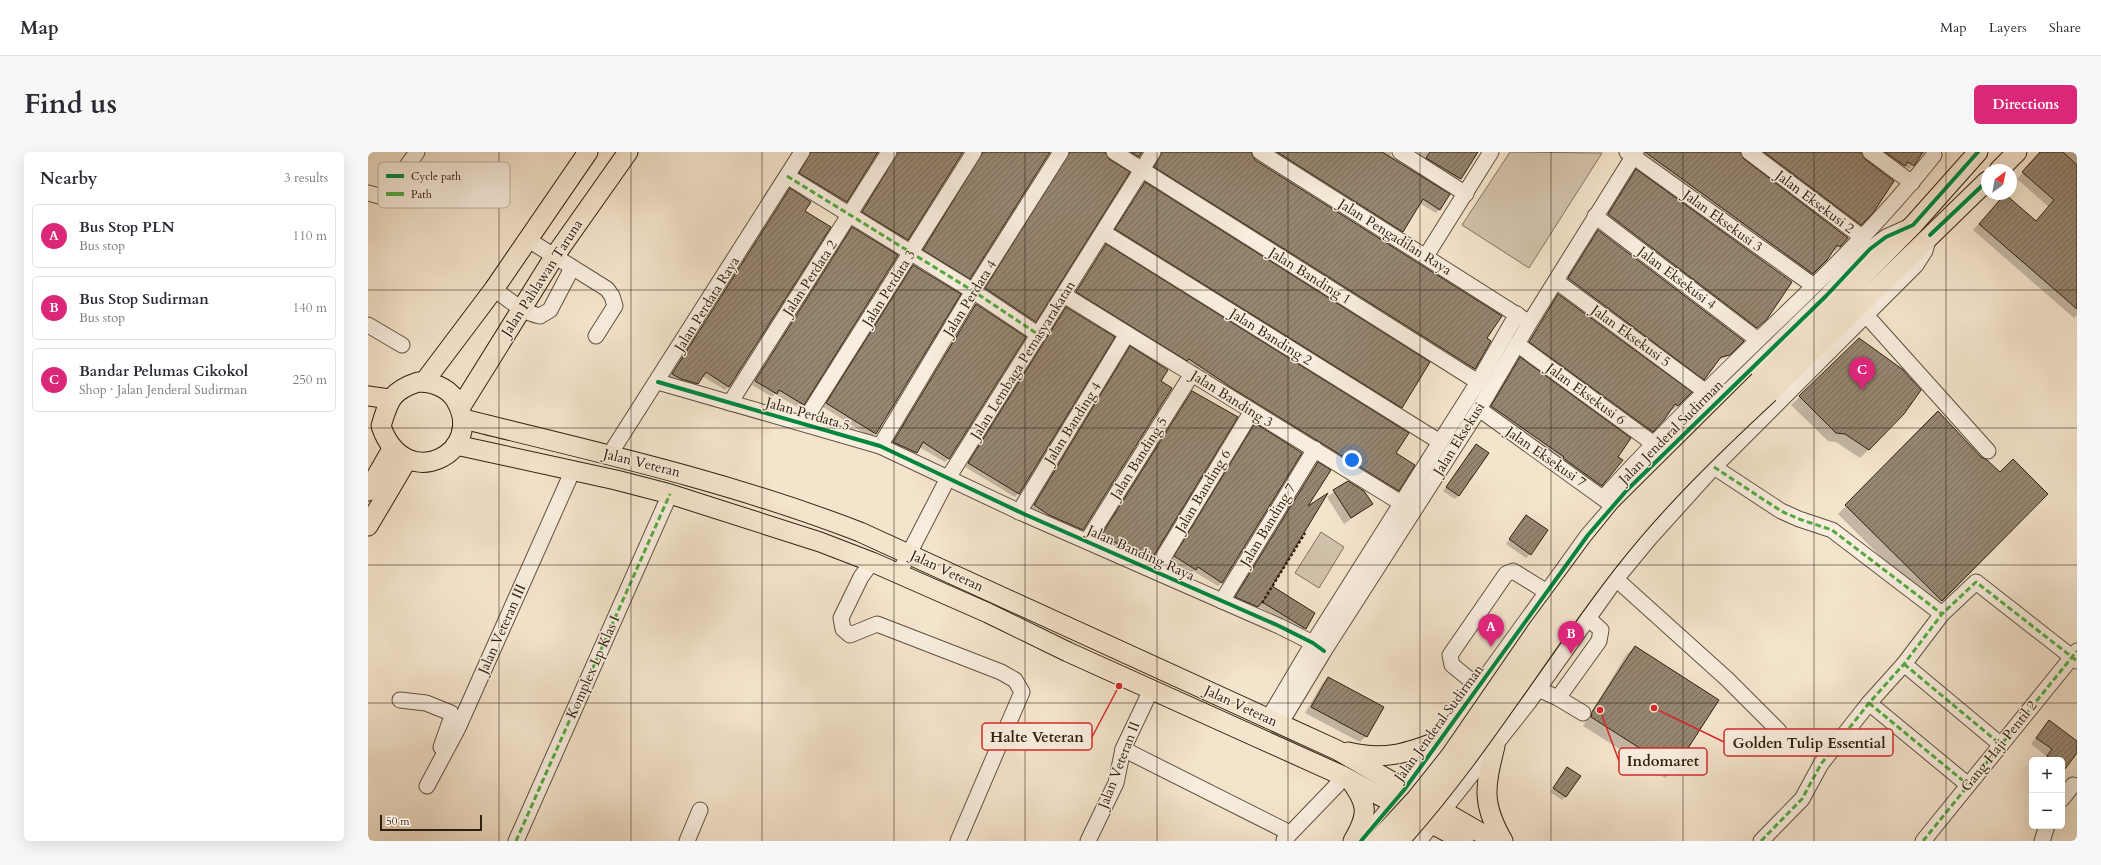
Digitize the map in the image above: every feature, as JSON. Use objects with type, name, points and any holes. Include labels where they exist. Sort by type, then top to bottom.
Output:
[{"type":"main road","points":[[424,382],[494,289],[588,152]]},
{"type":"main road","name":"Jalan Pahlawan Taruna","points":[[462,413],[521,308],[554,257],[628,152]]},
{"type":"main road","name":"Jalan Jenderal Sudirman","points":[[1399,841],[1415,824],[1473,749],[1607,562],[1688,470],[1978,152]]},
{"type":"main road","points":[[2005,164],[2017,152]]},
{"type":"main road","name":"Jalan Jenderal Sudirman","points":[[1377,841],[1416,798],[1450,755],[1537,630],[1612,530],[1669,469],[1764,387],[1981,187]]},
{"type":"main road","points":[[418,382],[439,385],[452,394],[462,413],[462,433],[456,445],[443,458],[425,463],[399,454],[374,424],[389,399],[401,387],[418,382]]},
{"type":"main road","points":[[368,396],[389,399]]},
{"type":"main road","name":"Jalan Veteran","points":[[462,413],[749,493],[819,516],[908,553],[1337,750],[1399,796]]},
{"type":"main road","name":"Jalan Veteran","points":[[456,445],[573,470],[670,494],[806,538],[872,562],[1346,778],[1399,796]]},
{"type":"main road","points":[[368,491],[399,454]]},
{"type":"main road","points":[[368,526],[399,454]]},
{"type":"main road","points":[[1100,667],[1108,646]]},
{"type":"main road","points":[[1337,750],[1366,756],[1392,756],[1407,753],[1441,740]]},
{"type":"main road","points":[[1495,746],[1486,784],[1488,812],[1503,841]]},
{"type":"main road","points":[[1346,778],[1360,794],[1364,804],[1365,814],[1362,826],[1353,841]]},
{"type":"main road","points":[[1399,796],[1438,818],[1495,841]]},
{"type":"main road","points":[[1438,818],[1464,841]]},
{"type":"street","points":[[410,162],[417,152]]},
{"type":"street","name":"Jalan Perdata Raya","points":[[610,454],[658,382],[802,152]]},
{"type":"street","name":"Jalan Perdata 2","points":[[730,403],[889,152]]},
{"type":"street","name":"Jalan Perdata 3","points":[[803,423],[974,152]]},
{"type":"street","name":"Jalan Perdata 4","points":[[880,446],[973,291],[1061,152]]},
{"type":"street","name":"Jalan Banding 1","points":[[1114,152],[1478,382]]},
{"type":"street","name":"Jalan Lembaga Pemasyarakatan","points":[[899,573],[948,478],[1153,152]]},
{"type":"street","name":"Jalan Pengadilan Raya","points":[[1260,152],[1523,318]]},
{"type":"street","points":[[1400,152],[1466,194]]},
{"type":"street","points":[[1426,256],[1491,152]]},
{"type":"street","name":"Jalan Eksekusi 2","points":[[1749,152],[1862,237]]},
{"type":"street","points":[[1870,152],[1912,183]]},
{"type":"street","name":"Jalan Eksekusi","points":[[1274,721],[1401,503],[1478,382],[1523,318],[1556,281],[1632,153]]},
{"type":"street","name":"Jalan Eksekusi 3","points":[[1632,153],[1814,286]]},
{"type":"street","points":[[1608,502],[1654,444],[1862,237],[1912,183],[1934,155]]},
{"type":"street","points":[[787,176],[973,291],[1039,335]]},
{"type":"street","points":[[368,192],[378,196]]},
{"type":"street","name":"Jalan Eksekusi 4","points":[[1595,216],[1758,340]]},
{"type":"street","name":"Jalan Jenderal Sudirman","points":[[1361,841],[1399,796],[1441,740],[1588,536],[1608,502],[1632,484],[1796,325],[1870,249],[1886,237],[1913,225]]},
{"type":"street","name":"Jalan Banding 2","points":[[1103,232],[1440,442]]},
{"type":"street","name":"Jalan Jenderal Sudirman","points":[[1419,841],[1529,702],[1616,579],[1688,493],[1865,314],[1916,265],[1925,251],[1930,235]]},
{"type":"street","points":[[527,239],[607,289],[614,300],[615,306],[596,336]]},
{"type":"street","points":[[494,289],[521,308],[533,315],[540,316],[550,310],[572,268]]},
{"type":"street","name":"Jalan Eksekusi 5","points":[[1556,281],[1706,392]]},
{"type":"street","name":"Jalan Banding 3","points":[[1064,295],[1401,503]]},
{"type":"street","points":[[1865,314],[1988,451]]},
{"type":"street","points":[[1785,315],[1796,325]]},
{"type":"street","name":"Jalan Eksekusi","points":[[1318,647],[1478,409],[1517,344],[1523,318]]},
{"type":"street","points":[[368,325],[402,345]]},
{"type":"street","name":"Jalan Banding 4","points":[[1019,512],[1127,334]]},
{"type":"street","name":"Jalan Eksekusi 6","points":[[1517,344],[1654,444]]},
{"type":"street","name":"Jalan Banding 5","points":[[1087,541],[1192,374]]},
{"type":"street","name":"Jalan Perdata 5","points":[[658,382],[880,446],[948,478]]},
{"type":"street","name":"Jalan Eksekusi 7","points":[[1478,409],[1608,502]]},
{"type":"street","name":"Jalan Banding 6","points":[[1155,571],[1252,411]]},
{"type":"street","name":"Jalan Banding 7","points":[[1222,601],[1315,449]]},
{"type":"street","points":[[1714,467],[1781,511],[1799,519],[1832,530],[1942,614]]},
{"type":"street","name":"Jalan Veteran III","points":[[427,786],[486,665],[573,470]]},
{"type":"street","name":"Jalan Banding Raya","points":[[948,478],[1019,512],[1254,615],[1318,647]]},
{"type":"street","name":"Komplex Lp Klas I","points":[[516,841],[670,494]]},
{"type":"street","points":[[872,562],[861,578],[842,618],[843,629],[850,635],[877,624],[1002,672],[1015,680],[1022,692],[958,841]]},
{"type":"street","points":[[1479,687],[1452,665],[1450,655],[1506,574],[1513,571],[1547,592]]},
{"type":"street","points":[[1616,579],[1727,679],[1780,731]]},
{"type":"street","points":[[1761,841],[1802,799],[1821,764],[1870,703],[1904,664],[1942,614],[1976,582],[2075,656]]},
{"type":"street","points":[[1558,698],[1599,642],[1601,630],[1588,618]]},
{"type":"street","name":"Gang Haji Pentil 2","points":[[1923,841],[1967,784],[2075,656]]},
{"type":"street","points":[[1904,664],[2000,744]]},
{"type":"street","points":[[1489,674],[1488,683],[1490,690],[1497,697],[1514,704],[1529,702]]},
{"type":"street","points":[[1538,689],[1558,698],[1583,713]]},
{"type":"street","name":"Jalan Veteran II","points":[[1088,841],[1116,783],[1123,749],[1151,690]]},
{"type":"street","points":[[400,700],[426,703],[451,713],[452,716],[441,744],[440,762]]},
{"type":"street","points":[[1870,703],[1967,784]]},
{"type":"street","points":[[1123,749],[1287,837],[1337,785],[1346,778]]},
{"type":"street","points":[[2065,795],[2073,785]]},
{"type":"street","points":[[687,841],[700,810]]},
{"type":"street","points":[[2042,841],[2046,829]]},
{"type":"path","points":[[1254,615],[1305,533]]},
{"type":"shaded area","points":[[1510,152],[1602,153],[1529,268],[1462,225]]},
{"type":"shaded area","points":[[1321,532],[1344,547],[1319,588],[1295,573]]},
{"type":"building","points":[[811,152],[878,152],[847,202],[799,173]]},
{"type":"building","points":[[898,152],[963,152],[908,240],[862,212]]},
{"type":"building","points":[[983,152],[1050,152],[970,279],[923,250]]},
{"type":"building","points":[[1070,152],[1105,152],[1109,159],[1130,172],[1036,322],[985,288]]},
{"type":"building","points":[[1131,152],[1142,152],[1139,157]]},
{"type":"building","points":[[1162,152],[1251,152],[1255,160],[1502,316],[1487,338],[1491,341],[1475,369],[1154,167]]},
{"type":"building","points":[[1277,152],[1382,152],[1450,194],[1440,210],[1423,199],[1403,232]]},
{"type":"building","points":[[1430,152],[1478,152],[1461,179],[1426,158]]},
{"type":"building","points":[[1645,152],[1740,152],[1744,159],[1848,238],[1840,247],[1837,245],[1827,260],[1813,274]]},
{"type":"building","points":[[1764,152],[1861,152],[1865,159],[1894,181],[1873,213],[1861,225]]},
{"type":"building","points":[[1885,152],[1923,152],[1914,166],[1908,162],[1905,166]]},
{"type":"building","points":[[2040,152],[2063,152],[2077,165],[2077,309],[1979,224],[2000,200],[2012,200],[2036,221],[2054,200],[2022,172]]},
{"type":"building","points":[[1636,169],[1792,282],[1767,319],[1757,328],[1608,214]]},
{"type":"building","points":[[1145,182],[1430,362],[1402,408],[1115,229]]},
{"type":"building","points":[[790,188],[811,202],[805,211],[831,227],[729,387],[706,372],[698,384],[681,379],[672,374]]},
{"type":"building","points":[[852,227],[898,255],[804,405],[779,390],[777,394],[755,381]]},
{"type":"building","points":[[1598,230],[1744,341],[1730,355],[1721,357],[1704,380],[1568,278]]},
{"type":"building","points":[[1106,244],[1409,433],[1396,453],[1415,465],[1399,491],[1232,388],[1189,359],[1187,361],[1076,292]]},
{"type":"building","points":[[913,265],[961,294],[876,434],[826,403]]},
{"type":"building","points":[[1558,294],[1692,392],[1678,406],[1675,404],[1664,420],[1653,432],[1529,342]]},
{"type":"building","points":[[976,304],[1026,337],[949,459],[923,442],[917,453],[893,442]]},
{"type":"building","points":[[1066,307],[1115,337],[1019,494],[968,463]]},
{"type":"building","points":[[1859,338],[1902,369],[1921,390],[1904,414],[1869,450],[1845,434],[1836,433],[1799,396]]},
{"type":"building","points":[[1130,346],[1168,370],[1161,381],[1172,388],[1083,530],[1049,515],[1034,505]]},
{"type":"building","points":[[1520,357],[1631,438],[1618,457],[1623,460],[1602,486],[1563,458],[1564,457],[1491,406]]},
{"type":"building","points":[[1192,391],[1238,417],[1151,560],[1124,548],[1102,534]]},
{"type":"building","points":[[1938,411],[1981,457],[1987,460],[2000,472],[2013,459],[2048,494],[1942,601],[1845,505]]},
{"type":"building","points":[[1255,423],[1302,453],[1222,583],[1198,567],[1196,570],[1174,556]]},
{"type":"building","points":[[1476,444],[1489,453],[1459,496],[1446,487]]},
{"type":"building","points":[[1318,462],[1331,470],[1308,506],[1328,493],[1272,586],[1315,613],[1306,629],[1262,602],[1258,607],[1235,597]]},
{"type":"building","points":[[1348,481],[1364,491],[1373,504],[1351,518],[1333,490]]},
{"type":"building","points":[[1526,515],[1548,530],[1531,555],[1509,539]]},
{"type":"building","points":[[1635,646],[1719,700],[1674,770],[1591,717],[1592,712]]},
{"type":"building","points":[[1328,677],[1384,707],[1367,737],[1311,707]]},
{"type":"building","points":[[2049,720],[2077,741],[2077,753],[2065,769],[2065,757],[2048,757],[2047,756],[2052,749],[2036,738]]},
{"type":"building","points":[[1567,767],[1581,776],[1566,797],[1553,788]]},
{"type":"marked path","points":[[787,176],[973,291],[1039,335]]},
{"type":"marked path","points":[[1714,467],[1781,511],[1799,519],[1832,530],[1942,614]]},
{"type":"marked path","points":[[516,841],[670,494]]},
{"type":"marked path","points":[[1761,841],[1802,799],[1821,764],[1869,703],[1904,664],[1942,614],[1976,582],[2077,661]]},
{"type":"marked path","points":[[1923,841],[2077,651]]},
{"type":"marked path","points":[[1904,664],[2000,744]]},
{"type":"marked path","points":[[1869,703],[1967,784]]},
{"type":"cycle path","points":[[1361,841],[1404,790],[1588,535],[1627,490],[1826,296],[1870,249],[1886,237],[1913,225],[1978,152]]},
{"type":"cycle path","points":[[1930,235],[1981,187]]},
{"type":"cycle path","points":[[658,382],[880,446],[1024,514],[1279,626],[1313,643],[1324,651]]},
{"type":"place","name":"Bandar Pelumas Cikokol","points":[[1862,390]]},
{"type":"place","name":"Bus Stop PLN","points":[[1491,647]]},
{"type":"place","name":"Bus Stop Sudirman","points":[[1571,654]]},
{"type":"place","name":"Halte Veteran","points":[[1119,686]]},
{"type":"place","name":"Golden Tulip Essential","points":[[1654,708]]},
{"type":"place","name":"Indomaret","points":[[1600,710]]}]
